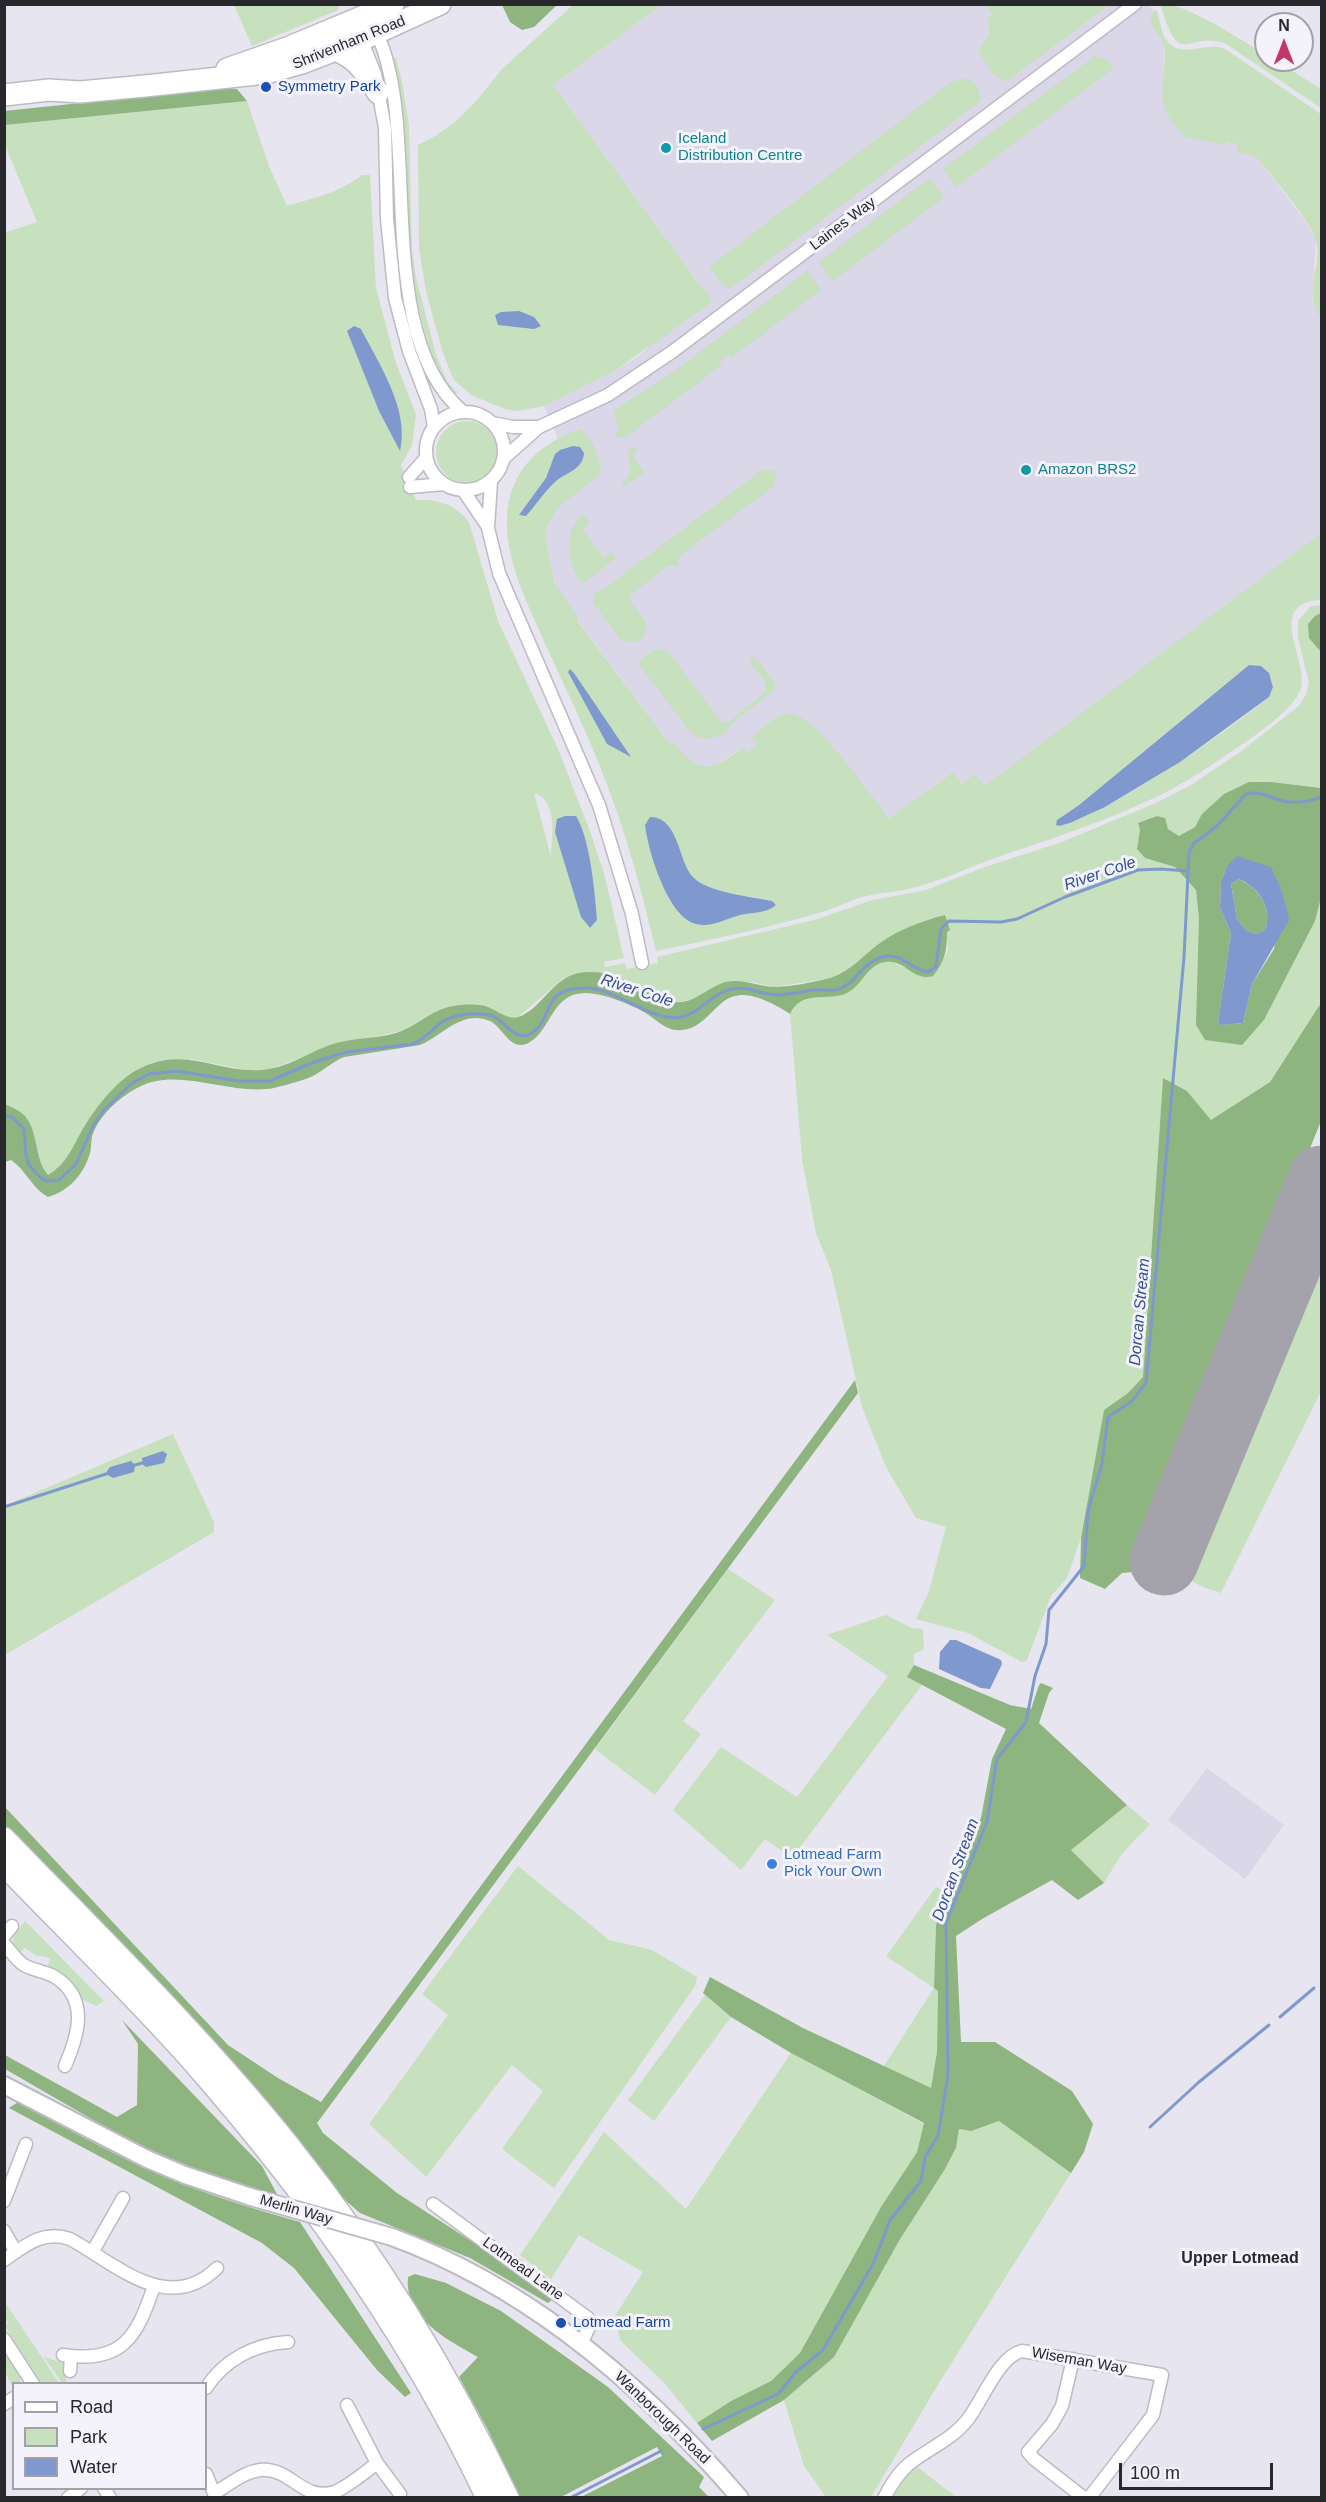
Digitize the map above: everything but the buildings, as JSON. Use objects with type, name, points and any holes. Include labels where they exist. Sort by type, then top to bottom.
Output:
[{"type":"highway","name":"Shrivenham Road","points":[[14,98],[59,99],[80,92],[266,73],[335,50],[363,31],[393,4]]},
{"type":"highway","name":"Shrivenham Road","points":[[183,82],[259,58],[363,31],[441,4]]},
{"type":"highway","points":[[335,50],[355,60],[378,93]]},
{"type":"highway","points":[[4,1838],[200,2042],[291,2148],[373,2261],[411,2319],[465,2414],[508,2498]]},
{"type":"highway","points":[[4,1865],[191,2060],[283,2170],[326,2226],[395,2330],[450,2424],[487,2498]]},
{"type":"street","name":"Laines Way","points":[[503,459],[539,427],[608,395],[648,369],[1136,4]]},
{"type":"street","points":[[363,31],[378,93],[386,141],[387,219],[391,275],[401,322],[426,393],[434,427]]},
{"type":"street","points":[[363,31],[386,57],[396,104],[403,250],[413,315],[424,353],[436,382],[463,412]]},
{"type":"street","points":[[426,458],[410,482],[444,484],[463,490],[475,489],[491,481],[501,467],[503,459],[502,439],[492,423],[476,414],[463,412],[447,416],[434,427],[428,439],[426,458],[431,471],[444,484]]},
{"type":"street","name":"Laines Way","points":[[492,423],[513,427],[539,427]]},
{"type":"street","points":[[491,481],[488,528],[504,589],[579,754],[599,805],[628,903],[642,963]]},
{"type":"street","points":[[463,490],[488,528]]},
{"type":"street","points":[[4,1944],[23,1964],[52,1975],[61,1981],[73,1996],[79,2029],[64,2066]]},
{"type":"street","name":"Merlin Way","points":[[4,2085],[147,2159],[185,2175],[251,2197],[392,2237],[442,2256],[474,2273],[581,2344]]},
{"type":"street","points":[[4,2201],[26,2145]]},
{"type":"street","points":[[93,2251],[123,2198]]},
{"type":"street","name":"Lotmead Lane","points":[[433,2204],[588,2318],[591,2323],[581,2344]]},
{"type":"street","points":[[4,2231],[16,2252]]},
{"type":"street","points":[[4,2260],[36,2240],[57,2235],[93,2251],[154,2286],[172,2289],[193,2286],[217,2268]]},
{"type":"street","points":[[70,2371],[67,2355],[96,2356],[123,2344],[140,2325],[154,2286]]},
{"type":"street","points":[[4,2339],[32,2382]]},
{"type":"street","points":[[207,2387],[220,2370],[238,2356],[269,2344],[288,2342]]},
{"type":"street","name":"Wanborough Road","points":[[581,2344],[673,2425],[740,2498]]},
{"type":"street","name":"Wiseman Way","points":[[884,2498],[908,2465],[960,2429],[1010,2356],[1022,2351],[1162,2375],[1153,2415],[1086,2498]]},
{"type":"street","points":[[1073,2359],[1062,2406],[1052,2424],[1028,2452],[1086,2498]]},
{"type":"street","points":[[347,2405],[377,2463],[400,2494]]},
{"type":"street","points":[[207,2476],[215,2495],[249,2473],[263,2470],[282,2474],[302,2490],[317,2497],[335,2492],[377,2463]]},
{"type":"shaded area","points":[[661,5],[985,5],[992,14],[987,19],[989,35],[982,53],[994,75],[1006,82],[1109,5],[1149,5],[1154,11],[1152,13],[1164,43],[1163,101],[1167,114],[1185,137],[1238,144],[1237,153],[1251,155],[1258,159],[1306,222],[1316,240],[1312,299],[1322,318],[1321,533],[985,787],[962,784],[953,772],[863,839],[753,736],[758,744],[747,752],[743,747],[716,765],[701,766],[687,759],[675,745],[670,744],[578,621],[577,616],[557,589],[551,572],[546,542],[548,521],[556,509],[600,473],[599,460],[588,436],[578,429],[558,439],[544,406],[639,356],[707,290],[704,291],[553,85]]},
{"type":"shaded area","points":[[1207,1768],[1284,1825],[1245,1879],[1168,1820]]},
{"type":"green space","points":[[502,4],[557,5],[534,27],[522,30],[510,22]]},
{"type":"green space","points":[[1163,4],[1173,6],[1200,16],[1254,48],[1254,63],[1226,44],[1213,41],[1180,43],[1174,38],[1161,6]]},
{"type":"green space","points":[[234,5],[339,5],[338,10],[252,46]]},
{"type":"green space","points":[[573,5],[661,5],[553,85],[704,291],[707,290],[711,303],[614,371],[544,406],[517,411],[505,409],[471,395],[453,379],[442,350],[426,291],[419,248],[418,145],[456,121],[503,68]]},
{"type":"green space","points":[[985,5],[1109,5],[1006,82],[994,75],[978,51],[989,35],[987,18],[992,14]]},
{"type":"green space","points":[[1156,9],[1164,36],[1170,44],[1184,50],[1208,47],[1225,49],[1254,69],[1254,72],[1259,72],[1321,114],[1321,318],[1313,297],[1317,259],[1315,238],[1298,209],[1258,159],[1251,155],[1237,153],[1237,144],[1226,142],[1226,145],[1185,137],[1168,115],[1163,99],[1164,46],[1151,24],[1152,14]]},
{"type":"green space","points":[[1095,56],[1106,59],[1114,68],[956,187],[943,169]]},
{"type":"green space","points":[[396,57],[409,125],[412,251],[416,278],[436,355],[447,381],[457,393],[453,395],[445,387],[431,354],[413,288],[406,228],[404,124],[393,58]]},
{"type":"green space","points":[[1268,72],[1294,72],[1321,89],[1321,108]]},
{"type":"green space","points":[[963,78],[975,83],[982,100],[730,289],[722,284],[709,267],[950,83]]},
{"type":"green space","points":[[225,88],[237,89],[247,101],[5,125],[4,111]]},
{"type":"green space","points":[[247,101],[269,166],[287,206],[335,191],[362,175],[370,175],[376,288],[395,360],[416,415],[412,445],[401,465],[416,500],[432,500],[445,504],[458,511],[469,522],[498,621],[558,749],[604,873],[624,958],[604,962],[605,967],[625,963],[627,969],[658,963],[657,957],[814,920],[873,900],[926,890],[982,868],[1062,842],[1156,803],[1191,785],[1240,752],[1299,706],[1309,683],[1298,638],[1298,621],[1311,606],[1321,605],[1321,613],[1315,616],[1321,652],[1321,788],[1271,782],[1203,813],[1195,827],[1179,836],[1168,829],[1165,818],[1157,816],[1138,823],[1140,830],[1137,849],[1145,858],[1175,867],[1196,890],[1199,919],[1242,1045],[1264,1020],[1315,921],[1321,898],[1321,1003],[1270,1082],[1211,1120],[1187,1091],[1163,1078],[1143,1377],[1128,1393],[1104,1410],[1081,1538],[1067,1578],[1051,1596],[1027,1660],[1022,1662],[968,1633],[916,1619],[929,1591],[946,1527],[916,1518],[886,1467],[862,1407],[831,1270],[816,1233],[802,1159],[790,1014],[793,1006],[805,1000],[832,996],[845,991],[871,968],[887,961],[910,969],[939,969],[948,950],[945,915],[929,919],[891,937],[880,943],[851,968],[838,976],[825,979],[774,987],[752,982],[711,989],[694,999],[678,1002],[659,998],[622,978],[606,973],[564,978],[518,1017],[507,1017],[496,1011],[437,1011],[404,1030],[363,1040],[342,1042],[271,1069],[251,1071],[191,1059],[104,1099],[92,1114],[68,1158],[48,1175],[25,1116],[4,1104],[4,233],[37,222],[5,145],[5,125]],"holes":[[[534,793],[547,803],[552,820],[551,857]]]},
{"type":"green space","points":[[930,178],[944,197],[833,281],[819,262]]},
{"type":"green space","points":[[807,271],[821,290],[731,358],[728,354],[719,361],[722,365],[627,436],[618,438],[615,433],[619,430],[613,411],[675,371]]},
{"type":"green space","points":[[467,421],[489,430],[498,452],[489,474],[467,483],[445,474],[436,452],[445,430]]},
{"type":"green space","points":[[580,429],[584,432],[599,458],[601,470],[598,476],[556,509],[547,527],[546,542],[554,583],[577,616],[578,622],[670,744],[675,744],[684,755],[700,765],[716,764],[743,747],[747,752],[758,744],[752,737],[773,719],[787,713],[798,716],[812,725],[857,775],[889,819],[953,772],[962,784],[975,774],[985,786],[1321,533],[1321,600],[1304,603],[1295,611],[1292,622],[1302,677],[1301,688],[1296,698],[1276,719],[1249,740],[1186,781],[1130,809],[925,885],[866,896],[776,925],[656,951],[631,857],[608,787],[585,730],[527,603],[509,546],[507,517],[513,486],[528,462],[565,435]],"holes":[[[1249,665],[1261,667],[1269,675],[1272,680],[1272,691],[1269,697],[1240,720],[1149,781],[1094,812],[1059,826],[1057,820],[1079,805]],[[645,825],[672,832],[685,866],[697,881],[717,890],[772,901],[759,911],[711,924],[700,925],[685,919],[676,910],[661,882],[650,851]]]},
{"type":"green space","points":[[634,446],[638,451],[633,455],[644,472],[622,488],[621,485],[630,469],[627,451]]},
{"type":"green space","points":[[776,471],[774,486],[682,554],[677,561],[680,568],[668,566],[631,594],[630,600],[645,621],[647,628],[642,638],[635,642],[621,641],[593,602],[593,594],[607,587],[759,472]]},
{"type":"green space","points":[[584,514],[589,521],[583,530],[604,558],[612,552],[616,558],[582,584],[573,567],[569,547],[572,529]]},
{"type":"green space","points":[[1321,613],[1321,652],[1309,638],[1308,624]]},
{"type":"green space","points":[[655,649],[670,654],[722,723],[729,722],[766,691],[765,681],[748,660],[754,656],[775,683],[774,690],[734,722],[728,728],[729,730],[715,738],[701,738],[691,733],[638,663]]},
{"type":"green space","points":[[1249,782],[1271,782],[1321,788],[1321,898],[1315,921],[1264,1020],[1242,1045],[1205,1040],[1196,1025],[1199,919],[1196,890],[1175,867],[1145,858],[1137,849],[1140,830],[1138,823],[1157,816],[1165,818],[1168,829],[1179,836],[1195,827],[1202,814],[1224,794]],"holes":[[[1227,866],[1282,891],[1274,949],[1252,984],[1243,1023],[1220,1025],[1218,1023],[1231,933],[1220,908],[1221,882]]]},
{"type":"green space","points":[[1239,879],[1253,888],[1266,907],[1265,930],[1256,934],[1247,931],[1237,919],[1231,884]]},
{"type":"green space","points":[[945,915],[950,930],[947,932],[943,961],[933,976],[920,976],[899,964],[886,962],[874,967],[847,993],[801,1001],[790,1014],[764,1000],[741,995],[726,1000],[695,1026],[676,1030],[666,1027],[642,1011],[619,1001],[601,995],[581,993],[570,996],[562,1002],[538,1036],[523,1045],[512,1042],[490,1021],[470,1018],[453,1025],[420,1045],[344,1057],[313,1076],[274,1088],[240,1088],[170,1079],[154,1081],[126,1095],[107,1112],[97,1124],[91,1150],[80,1175],[63,1191],[48,1197],[16,1164],[11,1160],[5,1162],[5,1104],[25,1116],[33,1130],[40,1161],[48,1175],[65,1160],[89,1119],[113,1089],[135,1071],[154,1063],[187,1060],[234,1069],[269,1069],[340,1042],[396,1033],[447,1007],[481,1005],[514,1018],[533,1008],[561,981],[587,972],[612,975],[675,1002],[695,998],[726,982],[739,981],[776,987],[807,983],[834,977],[895,934]]},
{"type":"green space","points":[[1321,1003],[1321,1121],[1248,1302],[1133,1572],[1122,1573],[1105,1589],[1080,1578],[1081,1538],[1104,1410],[1128,1393],[1143,1377],[1163,1078],[1187,1091],[1211,1120],[1270,1082]]},
{"type":"green space","points":[[1321,1143],[1321,1218],[1173,1570],[1156,1576],[1150,1571],[1150,1552]]},
{"type":"green space","points":[[1321,1233],[1321,1391],[1221,1593],[1195,1583],[1188,1575],[1183,1560]]},
{"type":"green space","points":[[855,1380],[858,1393],[317,2123],[323,2133],[397,2193],[505,2263],[553,2299],[548,2303],[470,2258],[360,2213],[337,2193],[110,1934],[5,1827],[4,1806],[228,2045],[278,2078],[321,2102]]},
{"type":"green space","points":[[173,1434],[214,1522],[214,1532],[5,1655],[4,1506]]},
{"type":"green space","points":[[728,1569],[775,1600],[683,1721],[701,1734],[655,1795],[595,1749]]},
{"type":"green space","points":[[886,1615],[912,1628],[923,1629],[924,1649],[914,1654],[914,1665],[908,1677],[922,1685],[792,1858],[765,1839],[741,1870],[673,1810],[721,1747],[797,1797],[888,1676],[827,1635]]},
{"type":"green space","points":[[914,1665],[1010,1705],[1031,1709],[1041,1683],[1053,1688],[1049,1693],[1039,1723],[1127,1805],[1071,1850],[1104,1883],[1078,1900],[1052,1880],[956,1936],[961,2042],[995,2042],[1072,2091],[1093,2124],[1084,2152],[1071,2173],[999,2121],[971,2131],[959,2129],[956,2148],[945,2169],[899,2241],[834,2357],[784,2400],[712,2441],[697,2423],[731,2401],[771,2381],[800,2353],[881,2207],[917,2152],[924,2123],[791,2053],[731,2017],[703,1993],[710,1977],[803,2028],[931,2088],[937,2052],[938,1991],[934,1988],[936,1925],[946,1892],[981,1818],[992,1759],[1006,1729],[907,1677]]},
{"type":"green space","points":[[1127,1805],[1150,1824],[1121,1855],[1104,1883],[1071,1850]]},
{"type":"green space","points":[[518,1866],[609,1940],[652,1950],[697,1977],[695,1986],[554,2188],[502,2149],[543,2091],[512,2065],[426,2177],[369,2124],[448,2015],[422,1994]]},
{"type":"green space","points":[[936,1887],[946,1892],[936,1925],[934,1988],[886,1956]]},
{"type":"green space","points":[[25,1921],[104,2001],[96,2006],[84,2000],[80,2001],[75,1989],[64,1975],[47,1968],[50,1958],[35,1955],[25,1948],[20,1953],[14,1946],[13,1937]]},
{"type":"green space","points":[[934,1988],[938,1991],[937,2052],[931,2089],[884,2066]]},
{"type":"green space","points":[[705,1995],[731,2017],[654,2121],[628,2100]]},
{"type":"green space","points":[[122,2020],[262,2166],[279,2198],[206,2173],[133,2143],[5,2069],[5,2055],[117,2117],[137,2105],[138,2044]]},
{"type":"green space","points":[[791,2053],[924,2124],[917,2152],[881,2207],[800,2353],[771,2381],[731,2401],[697,2423],[666,2385],[620,2340],[615,2316],[643,2272],[579,2235],[551,2279],[520,2255],[604,2132],[686,2209]]},
{"type":"green space","points":[[18,2102],[96,2144],[157,2173],[223,2199],[300,2222],[411,2393],[405,2397],[377,2370],[294,2268],[262,2243],[9,2108]]},
{"type":"green space","points":[[999,2121],[1071,2173],[939,2383],[871,2497],[826,2497],[804,2466],[784,2400],[834,2356],[899,2241],[945,2169],[956,2148],[959,2129],[971,2131]]},
{"type":"green space","points":[[415,2274],[446,2283],[501,2311],[608,2387],[704,2477],[699,2487],[709,2497],[581,2497],[662,2456],[657,2447],[561,2497],[519,2497],[488,2430],[459,2377],[478,2357],[442,2335],[420,2316],[409,2292],[408,2277]]},
{"type":"green space","points":[[7,2305],[58,2382],[39,2382],[5,2326],[8,2323],[5,2317],[5,2306]]},
{"type":"green space","points":[[5,2346],[21,2376],[20,2382],[12,2382],[12,2385],[5,2372]]},
{"type":"green space","points":[[44,2357],[63,2363],[67,2382],[61,2382]]},
{"type":"green space","points":[[915,2465],[956,2497],[891,2498]]},
{"type":"water","points":[[519,311],[534,317],[541,326],[534,329],[498,325],[495,315],[501,312]]},
{"type":"water","points":[[354,326],[361,329],[384,372],[397,404],[402,435],[400,451],[379,411],[347,331]]},
{"type":"water","points":[[573,446],[580,447],[584,453],[581,463],[555,482],[526,516],[519,515],[546,478],[555,454]]},
{"type":"water","points":[[1249,665],[1261,666],[1269,673],[1273,687],[1269,697],[1180,762],[1105,807],[1070,823],[1056,825],[1057,820],[1079,805]]},
{"type":"water","points":[[570,669],[631,757],[607,744],[568,672]]},
{"type":"water","points":[[576,816],[588,851],[597,920],[590,928],[581,917],[555,832],[557,819]]},
{"type":"water","points":[[650,817],[660,819],[667,824],[677,841],[688,870],[699,882],[730,893],[772,901],[776,905],[767,910],[711,924],[696,924],[686,919],[668,897],[655,866],[645,825]]},
{"type":"water","points":[[1237,856],[1271,867],[1282,891],[1289,920],[1252,984],[1243,1023],[1220,1025],[1218,1023],[1231,933],[1220,908],[1221,882],[1227,866]],"holes":[[[1239,879],[1258,893],[1266,907],[1265,930],[1256,934],[1247,931],[1237,919],[1231,884]]]},
{"type":"water","points":[[163,1451],[167,1454],[164,1463],[146,1467],[143,1465],[142,1458]]},
{"type":"water","points":[[131,1461],[135,1465],[134,1472],[113,1478],[108,1475],[107,1471],[110,1467]]},
{"type":"water","points":[[950,1640],[956,1640],[1001,1660],[1002,1664],[990,1689],[981,1688],[939,1669],[940,1652]]},
{"type":"waterway","name":"Dorcan Stream","points":[[703,2429],[778,2394],[796,2372],[823,2350],[874,2262],[890,2220],[921,2181],[925,2157],[938,2136],[948,2075],[946,1923],[987,1822],[997,1759],[1026,1722],[1035,1676],[1046,1644],[1049,1610],[1084,1566],[1088,1511],[1102,1464],[1108,1417],[1132,1401],[1146,1383],[1184,957],[1189,853],[1193,844],[1217,826],[1246,794],[1260,794],[1293,802],[1322,797]]},
{"type":"waterway","name":"River Cole","points":[[4,1115],[12,1117],[24,1129],[29,1165],[42,1179],[59,1180],[76,1164],[92,1128],[103,1111],[131,1084],[149,1074],[177,1071],[239,1081],[270,1081],[314,1062],[347,1052],[413,1044],[443,1021],[470,1014],[490,1015],[518,1035],[528,1035],[537,1029],[554,999],[560,993],[571,989],[599,990],[647,1011],[671,1018],[689,1015],[719,994],[737,988],[779,995],[813,990],[836,990],[843,988],[872,962],[888,956],[894,956],[918,969],[929,972],[936,966],[941,929],[949,921],[1001,922],[1017,919],[1065,897],[1138,870],[1188,871]]},
{"type":"waterway","points":[[132,1466],[142,1463]]},
{"type":"waterway","points":[[4,1507],[109,1473]]},
{"type":"waterway","points":[[1280,2017],[1314,1988]]},
{"type":"waterway","points":[[1150,2127],[1199,2082],[1269,2025]]},
{"type":"waterway","name":"Dorcan Stream","points":[[570,2498],[661,2451]]},
{"type":"runway","points":[[1164,1561],[1322,1180]]},
{"type":"place","name":"Symmetry Park","points":[[266,87]]},
{"type":"place","name":"Iceland Distribution Centre","points":[[666,148]]},
{"type":"place","name":"Amazon BRS2","points":[[1026,470]]},
{"type":"place","name":"Lotmead Farm Pick Your Own","points":[[772,1864]]},
{"type":"place","name":"Lotmead Farm","points":[[561,2323]]},
{"type":"district","name":"Upper Lotmead","points":[[1240,2259]]}]
